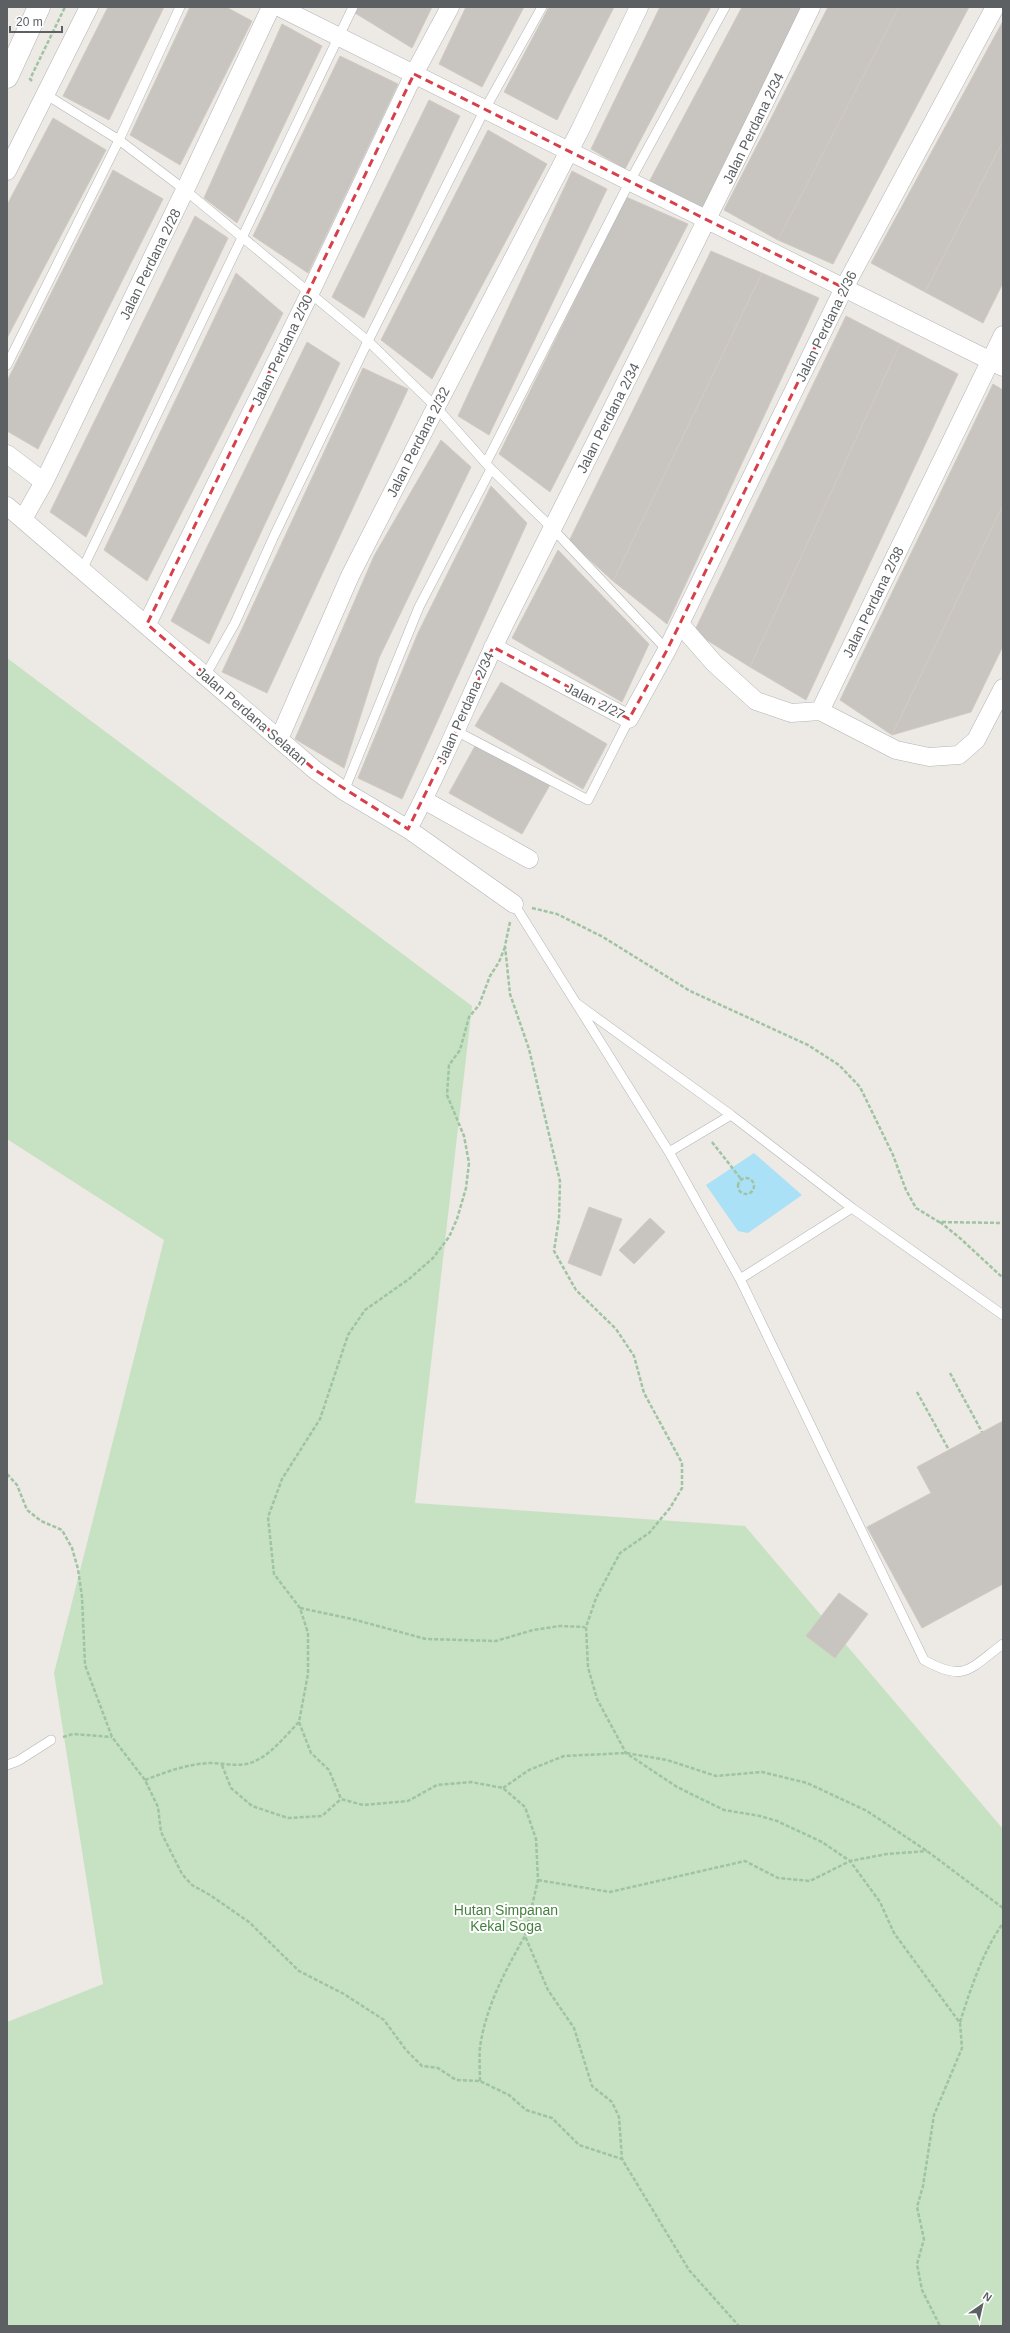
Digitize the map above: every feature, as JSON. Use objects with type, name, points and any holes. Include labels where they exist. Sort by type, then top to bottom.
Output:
[{"type":"street","points":[[8,70],[39,7]]},
{"type":"street","points":[[7,171],[89,7]]},
{"type":"street","name":"Jalan Perdana 2/28","points":[[24,520],[44,482],[185,190],[271,7]]},
{"type":"street","points":[[279,7],[996,363]]},
{"type":"street","name":"Jalan Perdana 2/30","points":[[147,624],[310,293],[414,74],[450,7]]},
{"type":"street","name":"Jalan Perdana 2/32","points":[[279,739],[350,576],[580,130],[639,7]]},
{"type":"street","name":"Jalan Perdana 2/34","points":[[408,829],[424,800],[456,732],[493,647],[708,220],[811,7]]},
{"type":"street","name":"Jalan Perdana 2/36","points":[[667,650],[844,288],[995,7]]},
{"type":"street","name":"Jalan Perdana 2/38","points":[[820,711],[996,363],[1003,335]]},
{"type":"street","points":[[7,454],[44,482]]},
{"type":"street","name":"Jalan Perdana Selatan","points":[[7,506],[147,624],[205,676],[315,770],[344,791],[408,829],[514,904]]},
{"type":"street","points":[[680,624],[714,663],[756,701],[791,713],[820,711],[896,750],[929,757],[959,755],[976,740],[1003,688]]},
{"type":"street","name":"Jalan 2/27","points":[[493,647],[629,719],[667,650]]},
{"type":"street","points":[[424,800],[529,859]]},
{"type":"lane","points":[[7,365],[119,140],[180,7]]},
{"type":"lane","points":[[82,570],[353,7]]},
{"type":"lane","points":[[205,676],[236,623],[274,536],[368,341],[485,109],[542,7]]},
{"type":"lane","points":[[344,791],[419,607],[630,181],[725,7]]},
{"type":"lane","points":[[46,94],[119,140],[185,190],[242,239],[368,341],[436,407],[489,466],[552,528],[667,650]]},
{"type":"lane","points":[[456,732],[588,800],[629,719]]},
{"type":"lane","points":[[514,904],[669,1152],[740,1279],[924,1660],[941,1670],[965,1672],[1003,1644]]},
{"type":"lane","points":[[576,1003],[731,1115],[852,1208],[1003,1315]]},
{"type":"lane","points":[[669,1152],[731,1115]]},
{"type":"lane","points":[[740,1279],[852,1208]]},
{"type":"lane","points":[[7,1765],[18,1761],[51,1740]]},
{"type":"path","points":[[341,1799],[329,1770],[311,1754],[299,1722],[308,1674],[308,1633],[300,1608],[274,1574],[268,1516],[282,1479],[320,1419],[348,1335],[365,1310],[410,1279],[433,1258],[449,1237],[457,1219],[466,1188],[469,1163],[464,1136],[447,1095],[449,1065],[460,1050],[469,1017],[479,1005],[490,976],[499,962],[505,946],[514,904],[557,914],[603,937],[690,991],[808,1045],[839,1065],[860,1086],[893,1155],[906,1190],[916,1208],[939,1222],[961,1239],[1003,1278]]},
{"type":"path","points":[[505,946],[510,994],[529,1049],[560,1181],[559,1218],[554,1251],[576,1290],[616,1329],[634,1356],[644,1393],[682,1463],[682,1488],[670,1508],[649,1533],[620,1553],[596,1598],[586,1627],[588,1667],[597,1699],[626,1753],[677,1787],[724,1810],[760,1816],[777,1821],[822,1842],[850,1861],[880,1902],[894,1933],[960,2023]]},
{"type":"path","points":[[704,1132],[741,1179]]},
{"type":"path","points":[[745,1178],[752,1181],[753,1189],[751,1192],[743,1193],[739,1190],[738,1183],[741,1179],[745,1178]]},
{"type":"path","points":[[939,1222],[1003,1223]]},
{"type":"path","points":[[950,1373],[982,1432]]},
{"type":"path","points":[[917,1392],[949,1450]]},
{"type":"path","points":[[7,1474],[17,1485],[27,1510],[41,1522],[62,1530],[72,1548],[78,1569],[82,1598],[85,1665],[112,1737],[145,1780],[158,1807],[161,1832],[182,1874],[192,1886],[210,1895],[249,1922],[300,1971],[344,1994],[384,2020],[406,2050],[422,2066],[438,2068],[456,2080],[480,2081],[509,2095],[526,2110],[552,2118],[579,2145],[622,2159]]},
{"type":"path","points":[[300,1608],[352,1619],[426,1639],[496,1641],[533,1630],[560,1626],[586,1627]]},
{"type":"path","points":[[145,1780],[172,1769],[210,1763],[238,1766],[258,1760],[279,1743],[299,1722]]},
{"type":"path","points":[[51,1740],[73,1734],[112,1737]]},
{"type":"path","points":[[503,1788],[529,1770],[564,1756],[626,1753],[667,1760],[716,1776],[762,1772],[807,1783],[867,1811],[927,1851],[1003,1908]]},
{"type":"path","points":[[222,1764],[231,1788],[252,1806],[288,1818],[322,1816],[341,1799]]},
{"type":"path","points":[[341,1799],[363,1805],[408,1801],[437,1785],[471,1782],[503,1788],[525,1807],[536,1839],[538,1880],[525,1936],[500,1982],[488,2014],[480,2048],[480,2081]]},
{"type":"path","points":[[538,1880],[610,1892],[745,1861],[778,1878],[810,1881],[850,1861],[887,1854],[927,1851]]},
{"type":"path","points":[[940,2326],[922,2290],[917,2264],[924,2239],[917,2207],[923,2186],[934,2115],[962,2048],[960,2023],[979,1968],[994,1936],[1003,1923]]},
{"type":"path","points":[[525,1936],[548,1990],[574,2028],[592,2086],[612,2102],[619,2117],[622,2159],[689,2270],[739,2326]]},
{"type":"highlighted area","points":[[414,74],[844,288],[667,650],[629,719],[493,647],[456,731],[408,829],[315,770],[147,624]]},
{"type":"green space","name":"Hutan Simpanan Kekal Soga","points":[[7,658],[472,1006],[415,1503],[745,1526],[1003,1829],[1003,2326],[7,2326],[7,2022],[103,1984],[54,1673],[164,1240],[7,1139]]},
{"type":"water","points":[[754,1153],[802,1195],[748,1233],[738,1231],[706,1185]]},
{"type":"building","points":[[108,7],[164,7],[109,120],[63,96]]},
{"type":"building","points":[[190,7],[226,7],[252,21],[180,165],[130,135]]},
{"type":"building","points":[[358,7],[432,7],[412,48],[355,13]]},
{"type":"building","points":[[466,7],[524,7],[482,87],[439,64]]},
{"type":"building","points":[[549,7],[614,7],[557,120],[504,92]]},
{"type":"building","points":[[660,7],[711,7],[625,169],[591,149]]},
{"type":"building","points":[[742,7],[805,7],[703,209],[648,184]]},
{"type":"building","points":[[828,7],[899,7],[778,240],[724,210]]},
{"type":"building","points":[[899,7],[969,7],[833,264],[778,240]]},
{"type":"building","points":[[1003,21],[1003,141],[925,292],[871,263]]},
{"type":"building","points":[[282,24],[322,46],[237,223],[204,198]]},
{"type":"building","points":[[340,56],[398,84],[308,273],[253,236]]},
{"type":"building","points":[[429,100],[460,116],[364,318],[332,297]]},
{"type":"building","points":[[53,118],[106,150],[7,338],[7,205]]},
{"type":"building","points":[[488,130],[547,164],[432,379],[381,340]]},
{"type":"building","points":[[1003,141],[1003,283],[983,323],[925,292]]},
{"type":"building","points":[[113,170],[163,199],[38,449],[7,431],[7,381]]},
{"type":"building","points":[[572,171],[607,189],[489,435],[458,416]]},
{"type":"building","points":[[626,197],[688,224],[550,492],[499,454]]},
{"type":"building","points":[[195,216],[228,238],[86,537],[50,512]]},
{"type":"building","points":[[711,251],[762,273],[613,581],[569,541]]},
{"type":"building","points":[[236,273],[283,313],[147,581],[104,550]]},
{"type":"building","points":[[762,273],[819,298],[667,624],[613,581]]},
{"type":"building","points":[[846,316],[900,344],[750,667],[694,632]]},
{"type":"building","points":[[307,342],[340,363],[209,644],[171,621]]},
{"type":"building","points":[[900,344],[958,374],[806,700],[750,667]]},
{"type":"building","points":[[363,368],[408,389],[267,693],[222,672]]},
{"type":"building","points":[[993,384],[1003,390],[1003,505],[892,735],[840,700]]},
{"type":"building","points":[[441,440],[471,467],[379,658],[344,768],[295,739],[374,556]]},
{"type":"building","points":[[491,486],[527,523],[402,799],[358,778],[418,633]]},
{"type":"building","points":[[1003,505],[1003,646],[971,712],[892,735]]},
{"type":"building","points":[[558,550],[649,644],[622,702],[512,638]]},
{"type":"building","points":[[501,682],[607,744],[583,789],[475,726]]},
{"type":"building","points":[[475,746],[551,783],[522,834],[449,793]]},
{"type":"building","points":[[589,1207],[622,1219],[601,1276],[568,1263]]},
{"type":"building","points":[[650,1218],[665,1232],[634,1264],[619,1250]]},
{"type":"building","points":[[1003,1421],[1003,1584],[922,1628],[867,1527],[931,1493],[917,1467]]},
{"type":"building","points":[[839,1593],[868,1614],[835,1658],[806,1636]]}]
